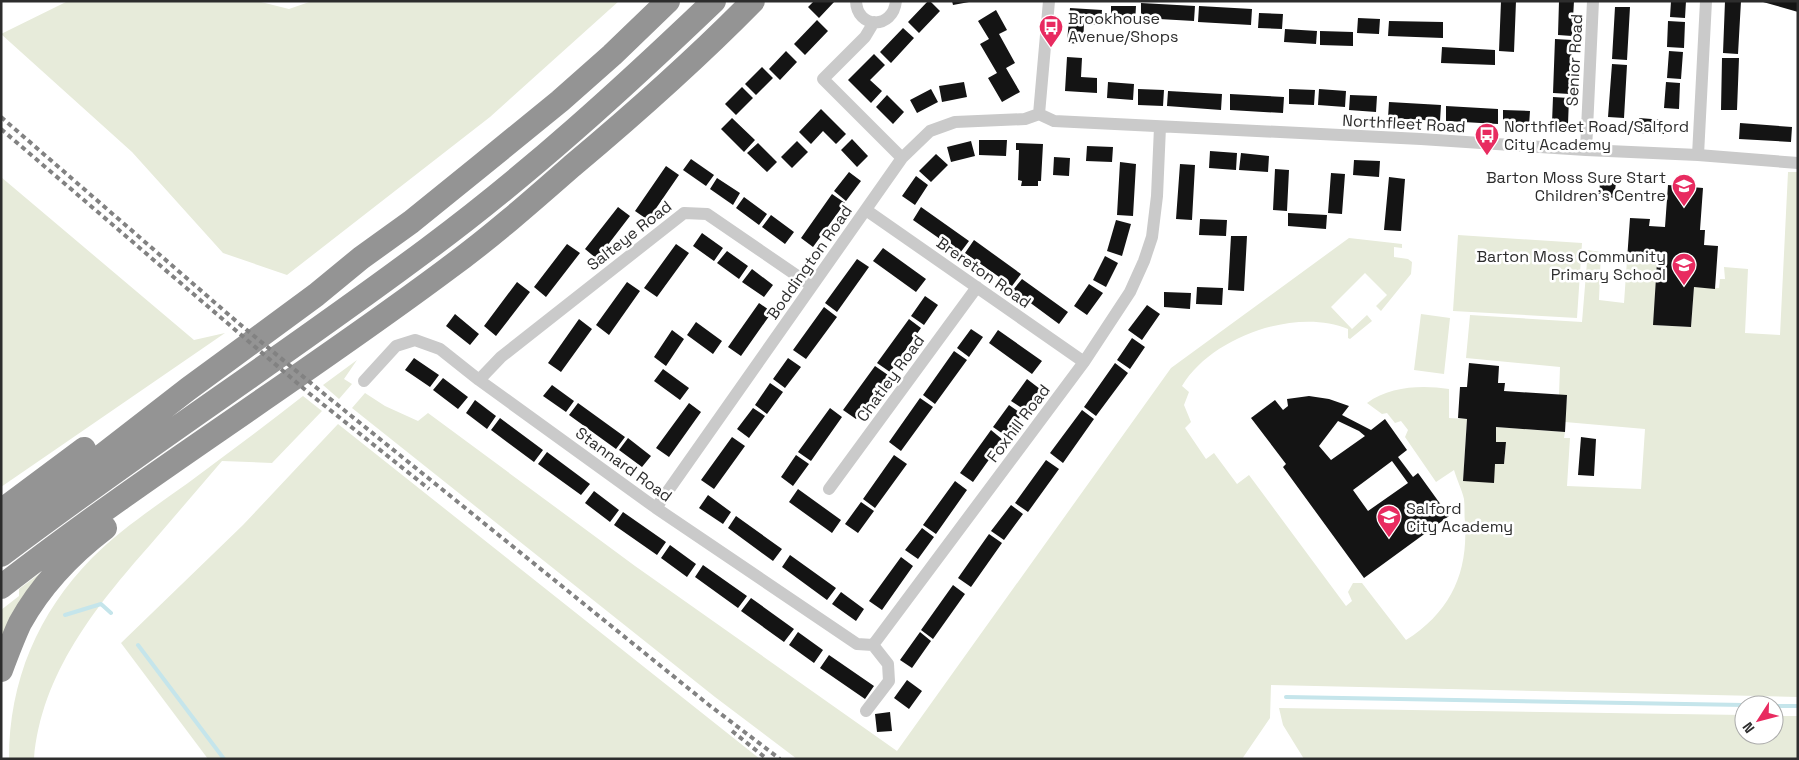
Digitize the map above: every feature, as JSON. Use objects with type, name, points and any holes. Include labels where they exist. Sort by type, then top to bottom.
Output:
[{"type":"highway","points":[[1,534],[188,389],[316,295],[361,258],[426,210],[560,101],[612,55],[668,1]]},
{"type":"highway","points":[[1,555],[93,486],[300,343],[438,241],[501,192],[581,124],[714,1]]},
{"type":"highway","points":[[1,587],[108,506],[317,363],[464,257],[518,213],[653,96],[752,1]]},
{"type":"highway","points":[[1,511],[72,457],[310,289],[361,258]]},
{"type":"highway","points":[[1,499],[72,457]]},
{"type":"highway","points":[[1,670],[20,623],[59,568],[139,498],[179,458]]},
{"type":"street","points":[[856,1],[858,12],[862,17],[874,22],[880,22],[892,15],[896,1]]},
{"type":"street","points":[[1039,114],[1048,1]]},
{"type":"street","name":"Senior Road","points":[[1586,150],[1594,1]]},
{"type":"street","points":[[1698,155],[1706,1]]},
{"type":"street","points":[[874,22],[865,37],[823,79],[902,158]]},
{"type":"street","name":"Northfleet Road","points":[[1039,114],[1054,121],[1421,139],[1698,155],[1798,163]]},
{"type":"street","name":"Boddington Road","points":[[656,508],[902,158],[930,131],[955,122],[1025,119],[1039,114]]},
{"type":"street","name":"Foxhill Road","points":[[873,645],[1084,362],[1130,292],[1152,237],[1160,127]]},
{"type":"street","name":"Brereton Road","points":[[866,210],[1084,362]]},
{"type":"street","name":"Salteye Road","points":[[479,380],[500,357],[684,212],[708,214],[812,286]]},
{"type":"street","name":"Chatley Road","points":[[829,489],[977,287]]},
{"type":"street","name":"Stannard Road","points":[[364,381],[396,346],[416,340],[440,350],[656,508],[857,644],[873,645]]},
{"type":"street","points":[[866,710],[889,681],[888,664],[873,645]]},
{"type":"green space","points":[[68,1],[257,1],[289,9],[312,1],[619,1],[490,117],[287,275],[223,253],[132,152],[1,34]]},
{"type":"green space","name":"Salford City Academy","points":[[1788,172],[1798,172],[1798,697],[1784,697],[1784,695],[1734,696],[1271,685],[1270,718],[1242,759],[797,759],[715,697],[352,408],[365,393],[385,406],[418,421],[428,413],[635,566],[897,751],[1171,368],[1349,238],[1402,244],[1402,248],[1394,247],[1394,257],[1408,259],[1412,262],[1411,274],[1381,311],[1376,306],[1387,295],[1365,273],[1331,307],[1352,329],[1367,315],[1372,321],[1350,339],[1348,338],[1348,329],[1327,323],[1280,324],[1256,331],[1213,353],[1195,369],[1182,386],[1189,392],[1184,405],[1191,422],[1185,428],[1206,459],[1214,453],[1237,484],[1249,475],[1346,606],[1352,601],[1348,592],[1353,583],[1362,583],[1406,640],[1434,617],[1445,604],[1453,590],[1463,559],[1465,542],[1464,499],[1454,470],[1436,482],[1405,437],[1408,430],[1401,421],[1395,423],[1387,413],[1382,414],[1367,403],[1376,397],[1406,388],[1428,387],[1449,389],[1449,418],[1467,419],[1463,481],[1495,464],[1504,464],[1506,443],[1496,442],[1496,427],[1565,432],[1564,438],[1570,438],[1567,486],[1641,489],[1645,429],[1565,422],[1567,396],[1559,395],[1560,367],[1466,358],[1470,315],[1582,322],[1588,250],[1601,252],[1599,300],[1624,303],[1627,260],[1657,262],[1654,325],[1691,327],[1694,287],[1719,288],[1720,279],[1725,279],[1724,267],[1748,269],[1745,333],[1780,335]]},
{"type":"green space","points":[[1,177],[194,340],[225,333],[1,487]]},
{"type":"green space","points":[[1458,235],[1582,243],[1577,318],[1453,311]]},
{"type":"green space","points":[[1421,314],[1450,318],[1444,374],[1414,370]]},
{"type":"green space","points":[[357,360],[344,379],[352,384],[339,399],[323,385]]},
{"type":"green space","points":[[303,396],[322,411],[272,463],[222,461],[110,592],[74,643],[47,698],[39,728],[34,759],[9,759],[10,730],[14,702],[30,650],[42,625],[73,579],[103,547]]},
{"type":"green space","points":[[338,424],[760,759],[208,759],[121,643],[243,525]]},
{"type":"green space","points":[[51,565],[1,654],[1,610],[19,596],[19,589]]},
{"type":"green space","points":[[1279,708],[1734,715],[1734,745],[1784,745],[1784,716],[1798,716],[1798,759],[1304,759],[1283,725]]},
{"type":"building","points":[[814,1],[835,1],[819,18],[808,7]]},
{"type":"building","points":[[928,1],[940,11],[919,33],[908,22]]},
{"type":"building","points":[[952,1],[969,1],[969,2],[953,5]]},
{"type":"building","points":[[1501,1],[1516,1],[1514,52],[1499,51]]},
{"type":"building","points":[[1559,1],[1574,1],[1572,36],[1558,35]]},
{"type":"building","points":[[1671,1],[1686,1],[1685,18],[1670,17]]},
{"type":"building","points":[[1725,1],[1741,1],[1738,54],[1723,53]]},
{"type":"building","points":[[1798,1],[1798,12],[1763,2]]},
{"type":"building","points":[[1141,3],[1195,6],[1194,21],[1141,18]]},
{"type":"building","points":[[1111,6],[1136,6],[1135,22],[1111,21]]},
{"type":"building","points":[[1199,6],[1252,9],[1251,25],[1198,22]]},
{"type":"building","points":[[1615,7],[1630,7],[1627,60],[1612,59]]},
{"type":"building","points":[[1070,8],[1102,10],[1101,25],[1084,24],[1083,44],[1067,43]]},
{"type":"building","points":[[996,10],[1007,30],[999,34],[1015,63],[1006,68],[1020,92],[1002,102],[988,78],[997,73],[980,44],[989,39],[978,21]]},
{"type":"building","points":[[1259,13],[1283,14],[1282,29],[1258,28]]},
{"type":"building","points":[[1358,18],[1380,19],[1379,34],[1357,33]]},
{"type":"building","points":[[817,20],[828,31],[805,55],[794,44]]},
{"type":"building","points":[[1389,21],[1443,22],[1443,38],[1388,36]]},
{"type":"building","points":[[1668,21],[1685,22],[1684,48],[1667,47]]},
{"type":"building","points":[[903,28],[914,38],[891,63],[880,52]]},
{"type":"building","points":[[1285,29],[1317,31],[1316,44],[1284,42]]},
{"type":"building","points":[[1320,31],[1353,32],[1353,46],[1320,45]]},
{"type":"building","points":[[1555,39],[1572,40],[1570,94],[1553,93]]},
{"type":"building","points":[[1442,47],[1495,50],[1495,65],[1441,63]]},
{"type":"building","points":[[786,51],[797,62],[780,80],[769,69]]},
{"type":"building","points":[[1669,51],[1683,52],[1681,79],[1667,78]]},
{"type":"building","points":[[874,54],[885,65],[870,80],[882,91],[871,103],[848,80]]},
{"type":"building","points":[[1067,57],[1082,58],[1081,77],[1097,78],[1097,93],[1065,91]]},
{"type":"building","points":[[1722,58],[1739,58],[1737,110],[1721,110]]},
{"type":"building","points":[[1612,64],[1627,65],[1624,118],[1608,117]]},
{"type":"building","points":[[762,67],[773,78],[756,95],[745,84]]},
{"type":"building","points":[[964,82],[967,97],[942,102],[939,86]]},
{"type":"building","points":[[1108,82],[1134,84],[1133,100],[1107,98]]},
{"type":"building","points":[[1666,82],[1680,83],[1679,109],[1664,108]]},
{"type":"building","points":[[742,87],[753,98],[736,115],[725,104]]},
{"type":"building","points":[[931,89],[938,102],[917,113],[910,100]]},
{"type":"building","points":[[1138,89],[1164,90],[1163,106],[1138,105]]},
{"type":"building","points":[[1289,89],[1315,90],[1314,105],[1289,104]]},
{"type":"building","points":[[1319,89],[1346,91],[1345,107],[1318,105]]},
{"type":"building","points":[[1168,91],[1222,94],[1221,110],[1167,106]]},
{"type":"building","points":[[1230,94],[1284,97],[1283,113],[1230,110]]},
{"type":"building","points":[[887,95],[904,112],[893,124],[876,107]]},
{"type":"building","points":[[1350,95],[1377,96],[1376,112],[1349,110]]},
{"type":"building","points":[[1553,97],[1569,98],[1568,124],[1552,123]]},
{"type":"building","points":[[1389,102],[1441,105],[1440,121],[1388,118]]},
{"type":"building","points":[[1446,106],[1498,109],[1498,124],[1446,121]]},
{"type":"building","points":[[821,109],[846,134],[836,144],[823,131],[811,144],[799,132]]},
{"type":"building","points":[[1503,110],[1530,111],[1529,126],[1503,125]]},
{"type":"building","points":[[732,118],[755,140],[744,152],[721,129]]},
{"type":"building","points":[[1639,118],[1664,120],[1664,134],[1638,133]]},
{"type":"building","points":[[1740,123],[1792,127],[1791,142],[1739,139]]},
{"type":"building","points":[[852,139],[868,156],[857,167],[841,150]]},
{"type":"building","points":[[979,140],[1007,140],[1006,156],[979,155]]},
{"type":"building","points":[[797,141],[808,152],[792,168],[781,157]]},
{"type":"building","points":[[971,141],[975,156],[951,162],[947,147]]},
{"type":"building","points":[[758,143],[777,162],[767,172],[747,153]]},
{"type":"building","points":[[1016,143],[1043,144],[1041,181],[1038,181],[1038,186],[1021,186],[1022,181],[1018,180],[1019,150],[1016,150]]},
{"type":"building","points":[[1087,146],[1113,147],[1112,162],[1086,161]]},
{"type":"building","points":[[1210,151],[1237,153],[1236,170],[1209,168]]},
{"type":"building","points":[[1241,153],[1269,156],[1268,172],[1239,170]]},
{"type":"building","points":[[936,154],[948,165],[931,182],[919,171]]},
{"type":"building","points":[[1054,157],[1070,158],[1069,176],[1053,175]]},
{"type":"building","points":[[691,159],[714,175],[706,186],[683,170]]},
{"type":"building","points":[[1354,160],[1380,161],[1379,177],[1353,175]]},
{"type":"building","points":[[1120,162],[1136,164],[1133,216],[1117,215]]},
{"type":"building","points":[[1180,164],[1195,165],[1192,220],[1176,219]]},
{"type":"building","points":[[666,166],[679,175],[648,220],[635,211]]},
{"type":"building","points":[[1275,169],[1289,170],[1287,211],[1273,210]]},
{"type":"building","points":[[849,172],[861,181],[846,201],[834,191]]},
{"type":"building","points":[[1331,173],[1345,174],[1342,214],[1328,213]]},
{"type":"building","points":[[916,176],[928,185],[915,205],[902,196]]},
{"type":"building","points":[[1389,177],[1405,179],[1401,231],[1384,230]]},
{"type":"building","points":[[717,178],[740,193],[733,205],[710,189]]},
{"type":"building","points":[[1600,182],[1616,183],[1614,198],[1599,196]]},
{"type":"building","points":[[1668,185],[1703,188],[1700,230],[1705,230],[1704,245],[1718,246],[1715,289],[1694,287],[1691,327],[1653,325],[1657,262],[1627,260],[1630,218],[1650,219],[1649,226],[1665,227]]},
{"type":"building","points":[[832,194],[845,203],[813,247],[801,238]]},
{"type":"building","points":[[744,197],[767,214],[759,225],[736,208]]},
{"type":"building","points":[[618,207],[630,216],[597,259],[585,249]]},
{"type":"building","points":[[921,207],[969,241],[960,253],[913,220]]},
{"type":"building","points":[[1288,213],[1327,215],[1326,229],[1288,226]]},
{"type":"building","points":[[771,215],[794,232],[785,244],[762,227]]},
{"type":"building","points":[[1200,219],[1227,220],[1226,236],[1199,235]]},
{"type":"building","points":[[1116,220],[1131,224],[1122,256],[1107,251]]},
{"type":"building","points":[[702,233],[723,248],[714,261],[693,246]]},
{"type":"building","points":[[1231,236],[1247,236],[1244,291],[1228,290]]},
{"type":"building","points":[[974,240],[1021,274],[1012,286],[965,253]]},
{"type":"building","points":[[567,244],[580,253],[546,297],[534,287]]},
{"type":"building","points":[[676,244],[689,253],[657,297],[644,288]]},
{"type":"building","points":[[883,248],[926,279],[916,292],[873,261]]},
{"type":"building","points":[[727,251],[748,266],[739,279],[717,263]]},
{"type":"building","points":[[1105,256],[1118,263],[1106,287],[1093,280]]},
{"type":"building","points":[[857,259],[869,267],[837,312],[825,303]]},
{"type":"building","points":[[752,269],[773,285],[764,297],[742,282]]},
{"type":"building","points":[[1022,279],[1068,312],[1059,324],[1013,290]]},
{"type":"building","points":[[517,282],[530,292],[496,336],[484,326]]},
{"type":"building","points":[[627,282],[640,291],[609,335],[596,325]]},
{"type":"building","points":[[1089,284],[1103,293],[1087,315],[1074,306]]},
{"type":"building","points":[[1197,287],[1223,288],[1222,305],[1196,304]]},
{"type":"building","points":[[1164,292],[1191,293],[1190,309],[1164,307]]},
{"type":"building","points":[[925,296],[938,305],[924,325],[911,316]]},
{"type":"building","points":[[759,303],[772,312],[741,356],[728,347]]},
{"type":"building","points":[[1147,305],[1160,314],[1142,340],[1128,330]]},
{"type":"building","points":[[824,307],[837,317],[806,359],[793,350]]},
{"type":"building","points":[[455,314],[479,334],[470,345],[446,326]]},
{"type":"building","points":[[579,319],[592,329],[561,372],[548,363]]},
{"type":"building","points":[[909,319],[921,328],[890,372],[877,363]]},
{"type":"building","points":[[696,322],[722,341],[713,354],[687,335]]},
{"type":"building","points":[[971,329],[983,337],[969,357],[957,348]]},
{"type":"building","points":[[672,330],[684,339],[666,366],[654,357]]},
{"type":"building","points":[[998,330],[1042,361],[1032,374],[989,343]]},
{"type":"building","points":[[1132,338],[1145,347],[1130,369],[1117,360]]},
{"type":"building","points":[[954,351],[967,360],[935,404],[923,395]]},
{"type":"building","points":[[414,358],[439,375],[430,387],[405,370]]},
{"type":"building","points":[[788,358],[801,367],[785,388],[773,379]]},
{"type":"building","points":[[1115,363],[1128,373],[1096,416],[1084,407]]},
{"type":"building","points":[[1469,363],[1499,366],[1498,383],[1505,383],[1504,391],[1567,395],[1565,432],[1496,427],[1496,442],[1506,442],[1504,464],[1495,464],[1494,483],[1463,481],[1467,419],[1458,418],[1460,387],[1467,387]]},
{"type":"building","points":[[875,366],[888,375],[856,419],[843,410]]},
{"type":"building","points":[[663,369],[689,388],[680,400],[654,381]]},
{"type":"building","points":[[443,378],[468,397],[458,409],[433,390]]},
{"type":"building","points":[[1027,379],[1040,389],[1025,410],[1011,401]]},
{"type":"building","points":[[770,383],[783,392],[767,414],[755,405]]},
{"type":"building","points":[[552,385],[574,401],[566,412],[543,396]]},
{"type":"building","points":[[1309,396],[1329,399],[1349,406],[1342,415],[1371,430],[1385,419],[1407,450],[1398,457],[1413,477],[1418,473],[1449,516],[1364,578],[1283,467],[1286,464],[1251,418],[1275,400],[1283,410],[1288,406],[1287,399]],"holes":[[[1338,421],[1365,436],[1331,460],[1319,446]],[[1392,461],[1408,483],[1368,511],[1353,490]]]},
{"type":"building","points":[[920,398],[933,407],[901,451],[889,442]]},
{"type":"building","points":[[475,400],[496,416],[487,429],[466,413]]},
{"type":"building","points":[[578,403],[625,437],[616,449],[569,415]]},
{"type":"building","points":[[689,403],[701,412],[669,457],[656,448]]},
{"type":"building","points":[[1009,405],[1022,414],[1006,436],[993,427]]},
{"type":"building","points":[[753,408],[765,416],[749,438],[737,429]]},
{"type":"building","points":[[830,408],[842,417],[811,461],[798,452]]},
{"type":"building","points":[[1082,410],[1094,419],[1063,463],[1050,453]]},
{"type":"building","points":[[500,418],[543,450],[534,462],[491,430]]},
{"type":"building","points":[[991,430],[1003,440],[973,482],[960,473]]},
{"type":"building","points":[[732,437],[745,446],[714,489],[701,480]]},
{"type":"building","points":[[1581,437],[1596,439],[1594,476],[1578,475]]},
{"type":"building","points":[[628,438],[651,456],[642,467],[619,450]]},
{"type":"building","points":[[547,452],[590,484],[581,495],[538,464]]},
{"type":"building","points":[[796,455],[809,464],[793,486],[781,477]]},
{"type":"building","points":[[894,455],[907,464],[875,508],[863,499]]},
{"type":"building","points":[[1046,460],[1059,469],[1028,512],[1015,503]]},
{"type":"building","points":[[955,481],[967,490],[936,534],[923,525]]},
{"type":"building","points":[[798,489],[841,520],[832,533],[789,502]]},
{"type":"building","points":[[594,491],[619,510],[610,522],[585,503]]},
{"type":"building","points":[[708,495],[731,512],[723,524],[699,508]]},
{"type":"building","points":[[861,502],[874,511],[858,533],[845,524]]},
{"type":"building","points":[[1011,505],[1023,514],[1004,540],[991,531]]},
{"type":"building","points":[[623,512],[666,542],[657,555],[614,525]]},
{"type":"building","points":[[736,516],[782,549],[773,561],[728,528]]},
{"type":"building","points":[[922,528],[934,537],[918,559],[905,550]]},
{"type":"building","points":[[989,534],[1002,543],[971,587],[958,578]]},
{"type":"building","points":[[670,545],[696,564],[687,577],[661,558]]},
{"type":"building","points":[[790,555],[836,588],[827,600],[782,567]]},
{"type":"building","points":[[901,557],[913,566],[882,610],[869,601]]},
{"type":"building","points":[[703,565],[747,596],[738,608],[695,577]]},
{"type":"building","points":[[953,585],[965,594],[933,639],[921,630]]},
{"type":"building","points":[[841,592],[864,609],[856,621],[832,604]]},
{"type":"building","points":[[751,598],[794,629],[784,642],[741,611]]},
{"type":"building","points":[[798,632],[823,650],[814,663],[789,645]]},
{"type":"building","points":[[920,632],[931,641],[912,668],[900,660]]},
{"type":"building","points":[[829,655],[874,686],[865,699],[820,668]]},
{"type":"building","points":[[907,680],[922,691],[909,709],[894,698]]},
{"type":"building","points":[[890,712],[892,731],[877,732],[875,714]]},
{"type":"waterway","points":[[65,615],[101,604],[111,613]]},
{"type":"waterway","points":[[138,645],[224,759]]},
{"type":"waterway","points":[[1286,697],[1734,705]]},
{"type":"waterway","points":[[1784,706],[1798,706]]},
{"type":"railway","points":[[1,117],[236,321],[318,389],[709,705],[780,759]]},
{"type":"railway","points":[[1,129],[310,394],[429,489]]},
{"type":"railway","points":[[732,731],[767,759]]},
{"type":"place","name":"Brookhouse Avenue/Shops","points":[[1051,48]]},
{"type":"place","name":"Northfleet Road/Salford City Academy","points":[[1487,156]]},
{"type":"place","name":"Barton Moss Sure Start Children's Centre","points":[[1684,207]]},
{"type":"place","name":"Barton Moss Community Primary School","points":[[1684,286]]},
{"type":"place","name":"Salford City Academy","points":[[1389,538]]}]
